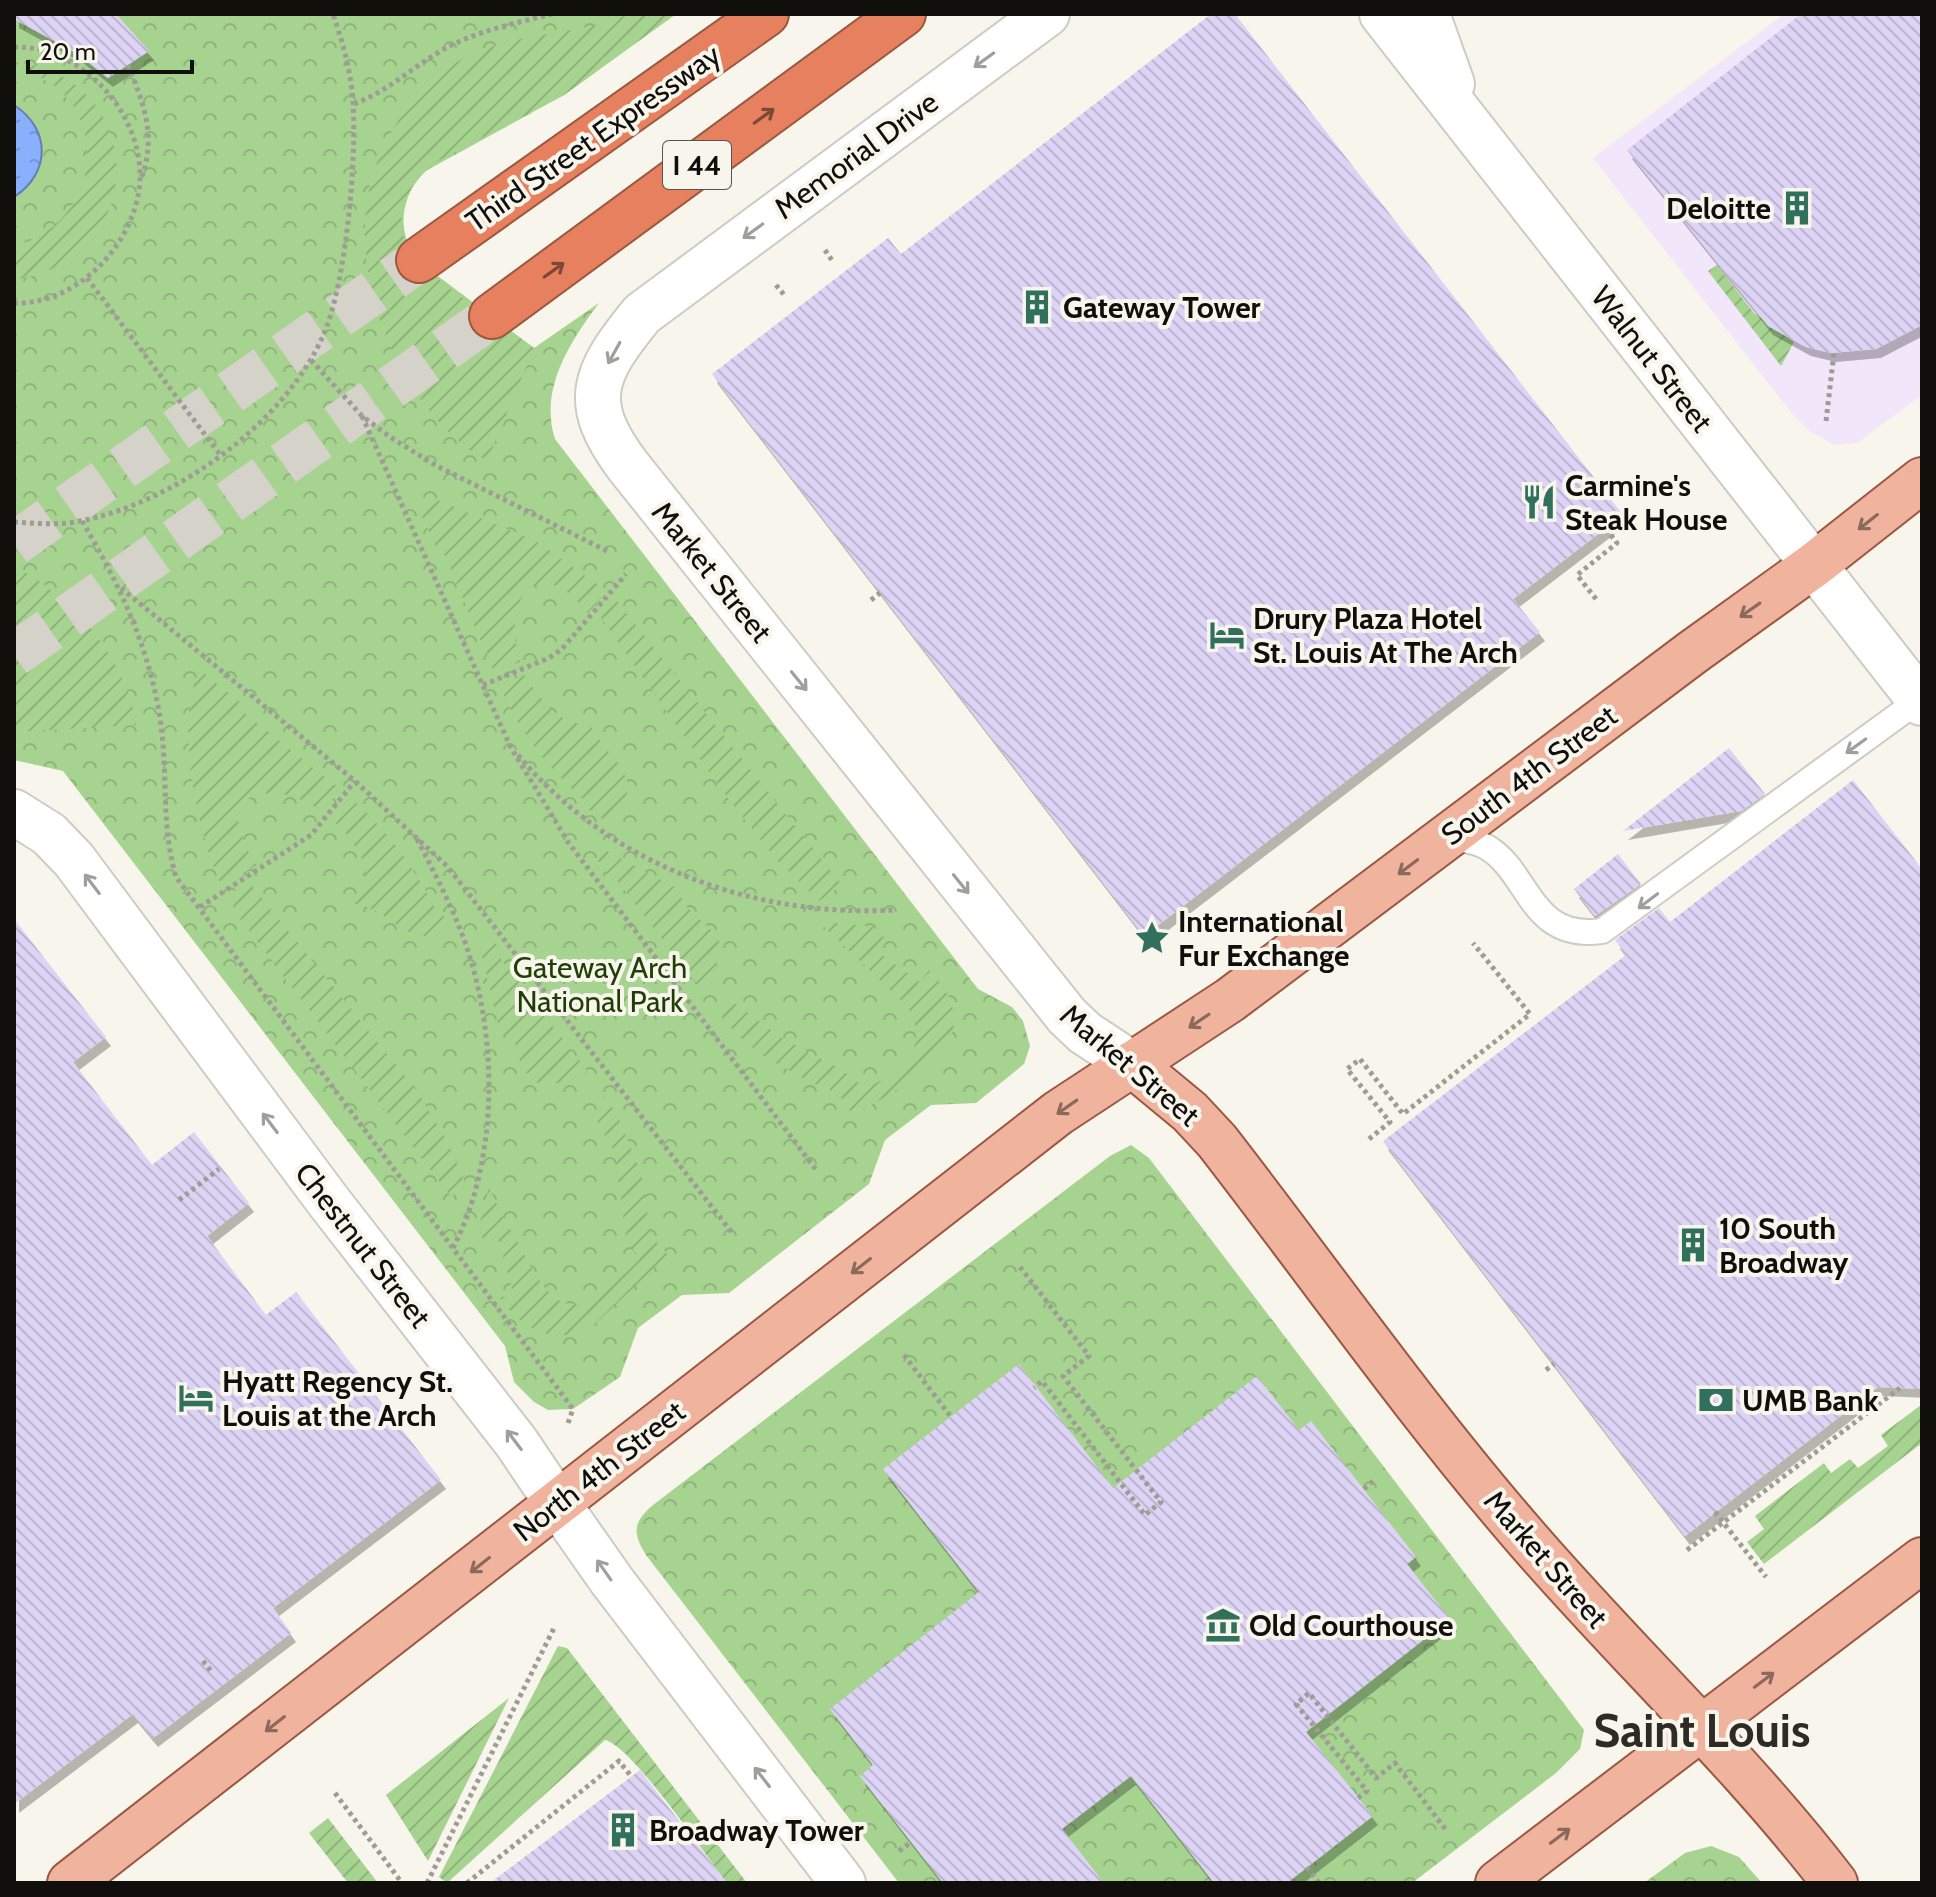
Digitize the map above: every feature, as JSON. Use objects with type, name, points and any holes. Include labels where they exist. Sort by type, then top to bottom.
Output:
[{"type":"highway","name":"Third Street Expressway","points":[[419,260],[766,14]]},
{"type":"highway","name":"I 44","points":[[492,316],[903,14]]},
{"type":"main road","name":"South 4th Street","points":[[1132,1064],[1230,1000],[1814,565],[1922,480]]},
{"type":"main road","name":"North 4th Street","points":[[70,1883],[1058,1113],[1132,1064]]},
{"type":"main road","name":"Market Street","points":[[1132,1064],[1190,1112],[1217,1141],[1517,1528],[1593,1616],[1781,1814],[1835,1883]]},
{"type":"main road","points":[[1498,1883],[1922,1560]]},
{"type":"street","name":"Memorial Drive","points":[[665,296],[1047,14]]},
{"type":"street","name":"Walnut Street","points":[[1382,14],[1920,701]]},
{"type":"street","points":[[1427,14],[1443,62],[1475,133]]},
{"type":"street","name":"Market Street","points":[[665,296],[642,314],[626,333],[602,374],[597,412],[608,439],[1067,1016],[1085,1033],[1132,1064]]},
{"type":"street","name":"Chestnut Street","points":[[14,812],[49,834],[74,860],[329,1202],[516,1442],[621,1593],[843,1883]]},
{"type":"lane","points":[[1443,840],[1470,838],[1489,847],[1561,930],[1579,935],[1602,931],[1920,701]]},
{"type":"path","points":[[14,522],[82,521],[128,507],[182,482],[255,428],[311,360],[334,309],[342,263],[354,104],[347,60],[333,14]]},
{"type":"path","points":[[354,104],[385,90],[454,44],[489,30],[552,14]]},
{"type":"path","points":[[14,47],[50,53],[79,66],[103,86],[124,115],[136,149],[140,182]]},
{"type":"path","points":[[14,303],[56,295],[87,278],[113,252],[130,221],[148,160],[150,135],[145,108],[128,65]]},
{"type":"path","points":[[825,250],[833,262]]},
{"type":"path","points":[[87,278],[221,456]]},
{"type":"path","points":[[776,285],[785,296]]},
{"type":"path","points":[[1826,421],[1834,353]]},
{"type":"path","points":[[311,360],[362,416],[435,465],[609,552]]},
{"type":"path","points":[[362,416],[510,746],[568,842],[817,1171]]},
{"type":"path","points":[[82,521],[119,586],[152,674],[161,726],[164,820],[176,877],[573,1409]]},
{"type":"path","points":[[1596,599],[1577,575],[1617,543],[1606,529]]},
{"type":"path","points":[[483,685],[549,658],[562,649],[626,574]]},
{"type":"path","points":[[119,586],[355,781],[414,834],[476,900],[733,1234]]},
{"type":"path","points":[[871,600],[880,593]]},
{"type":"path","points":[[510,746],[572,811],[635,851],[680,873],[745,897],[818,911],[895,910]]},
{"type":"path","points":[[200,907],[311,835],[355,781]]},
{"type":"path","points":[[414,834],[450,904],[467,947],[484,1028],[487,1125],[482,1160],[467,1217],[453,1248]]},
{"type":"path","points":[[1369,1139],[1390,1122],[1347,1069],[1360,1059],[1403,1114],[1530,1014],[1473,943]]},
{"type":"path","points":[[179,1200],[219,1169]]},
{"type":"path","points":[[1020,1267],[1089,1356],[1063,1376],[1161,1502],[1145,1515],[1042,1381],[1034,1388]]},
{"type":"path","points":[[904,1355],[951,1417]]},
{"type":"path","points":[[1546,1370],[1554,1364]]},
{"type":"path","points":[[1687,1550],[1900,1388]]},
{"type":"path","points":[[1364,1489],[1375,1479]]},
{"type":"path","points":[[1715,1512],[1766,1577]]},
{"type":"path","points":[[427,1883],[555,1626]]},
{"type":"path","points":[[203,1661],[211,1671]]},
{"type":"path","points":[[1358,1798],[1367,1791],[1296,1704],[1309,1693],[1376,1778],[1395,1763],[1446,1830]]},
{"type":"path","points":[[467,1883],[619,1761],[631,1776]]},
{"type":"path","points":[[335,1793],[402,1883]]},
{"type":"path","points":[[899,1851],[911,1842]]},
{"type":"path","points":[[1307,1867],[1319,1883]]},
{"type":"shaded area","name":"Deloitte","points":[[1784,14],[1922,14],[1922,395],[1857,443],[1834,445],[1808,430],[1793,415],[1593,158]]},
{"type":"green space","name":"Gateway Arch National Park","points":[[14,14],[676,14],[564,95],[420,174],[405,209],[408,243],[423,265],[534,348],[599,303],[568,350],[554,384],[551,420],[555,439],[978,989],[1012,1007],[1023,1021],[1030,1046],[1024,1064],[976,1103],[931,1105],[885,1140],[869,1184],[729,1293],[682,1295],[638,1328],[620,1377],[573,1409],[548,1410],[534,1402],[514,1382],[505,1346],[63,771],[14,760]]},
{"type":"green space","points":[[629,14],[676,14],[564,95],[438,161],[419,179],[405,201],[402,226],[411,252],[433,275],[534,348],[487,461],[457,439],[430,411],[407,378],[388,342],[375,303],[367,263],[365,223],[375,169],[399,120],[422,91],[449,67],[491,47],[584,28]]},
{"type":"green space","points":[[14,62],[58,74],[90,99],[110,131],[117,168],[111,205],[92,239],[60,265],[14,280],[14,246],[46,232],[68,211],[82,184],[87,155],[83,126],[69,100],[46,81],[14,69]]},
{"type":"green space","points":[[1717,265],[1754,313],[1794,342],[1781,366],[1708,271]]},
{"type":"green space","points":[[435,499],[536,541],[607,591],[588,613],[569,594],[553,585],[539,584],[527,590],[519,602],[515,619],[520,662],[494,672],[443,551],[438,552],[417,505]]},
{"type":"green space","points":[[14,566],[56,594],[93,632],[121,677],[131,700],[136,725],[14,732]]},
{"type":"green space","points":[[614,597],[842,885],[819,901],[775,858],[724,793],[599,615]]},
{"type":"green space","points":[[200,670],[240,702],[237,707],[340,789],[323,812],[287,795],[268,793],[249,798],[238,821],[247,850],[257,865],[222,886],[205,839],[192,778],[189,718],[192,691]]},
{"type":"green space","points":[[525,675],[543,701],[559,716],[569,721],[589,723],[623,772],[627,795],[604,820],[586,808],[588,803],[548,764],[516,718],[499,685]]},
{"type":"green space","points":[[350,797],[400,851],[438,914],[443,914],[447,926],[435,934],[422,936],[411,933],[376,911],[351,904],[360,893],[365,871],[357,849],[333,820]]},
{"type":"green space","points":[[605,850],[678,889],[694,915],[714,932],[720,942],[720,953],[714,968],[699,987],[612,874],[609,877],[596,858]]},
{"type":"green space","points":[[249,882],[417,1091],[447,1141],[466,1184],[451,1197],[241,920],[227,896]]},
{"type":"green space","points":[[818,921],[874,927],[884,937],[875,950],[920,982],[929,970],[948,996],[954,1019],[950,1039],[938,1058],[898,1089],[853,1116],[838,1093],[806,1080],[764,1056],[739,1037],[715,1009],[726,1003],[736,1004],[780,1037],[844,1071],[865,1089],[901,1066],[914,1047],[916,1035],[907,1006]]},
{"type":"green space","points":[[490,936],[504,954],[500,958],[588,1072],[560,1083],[543,1084],[534,1082],[522,1068],[513,1036],[498,1024],[479,943]]},
{"type":"green space","points":[[604,1096],[617,1114],[641,1173],[651,1236],[668,1255],[594,1325],[581,1332],[554,1335],[530,1327],[500,1298],[513,1293],[499,1241],[484,1244],[479,1226],[489,1188],[538,1278],[551,1294],[564,1303],[577,1304],[591,1300],[640,1259],[626,1239],[615,1153],[595,1113]]},
{"type":"green space","points":[[1131,1145],[1149,1158],[1584,1730],[1580,1749],[1556,1773],[1412,1883],[899,1883],[646,1555],[638,1540],[638,1522],[653,1505],[1110,1156]]},
{"type":"green space","points":[[1921,1405],[1922,1443],[1764,1564],[1747,1542],[1764,1529],[1755,1516],[1824,1463],[1831,1473],[1850,1459],[1858,1468],[1888,1446],[1881,1435]]},
{"type":"green space","points":[[558,1646],[567,1648],[747,1883],[727,1883],[650,1781],[617,1747],[605,1740],[447,1883],[439,1877]]},
{"type":"green space","points":[[509,1698],[428,1861],[386,1795]]},
{"type":"green space","points":[[328,1818],[378,1883],[348,1883],[309,1833]]},
{"type":"green space","points":[[1711,1846],[1739,1857],[1762,1883],[1644,1883],[1685,1853]]},
{"type":"water","points":[[14,105],[35,126],[42,151],[35,176],[14,197]]},
{"type":"building","points":[[14,14],[116,14],[149,51],[108,78],[78,54],[14,19]]},
{"type":"building","points":[[1211,14],[1235,14],[1623,515],[1513,599],[1540,632],[1144,936],[712,374],[888,238],[901,254]]},
{"type":"building","name":"Deloitte","points":[[1801,14],[1922,14],[1922,325],[1876,349],[1831,353],[1806,347],[1768,326],[1627,150]]},
{"type":"building","points":[[1729,748],[1765,794],[1741,811],[1623,831]]},
{"type":"building","name":"10 South Broadway","points":[[1853,780],[1922,869],[1922,1389],[1878,1387],[1685,1536],[1383,1141],[1626,955],[1615,940],[1659,908],[1670,922]]},
{"type":"building","points":[[1618,854],[1641,884],[1595,916],[1574,889]]},
{"type":"building","name":"Hyatt Regency St. Louis at the Arch","points":[[14,919],[106,1037],[73,1062],[152,1165],[194,1132],[249,1203],[207,1236],[266,1315],[296,1292],[441,1480],[273,1608],[291,1633],[153,1738],[133,1714],[14,1804]]},
{"type":"building","name":"Old Courthouse","points":[[1019,1364],[1113,1488],[1257,1376],[1299,1430],[1311,1421],[1416,1557],[1407,1564],[1450,1619],[1306,1732],[1373,1816],[1287,1883],[1214,1883],[1131,1776],[1062,1829],[1104,1883],[943,1883],[860,1776],[873,1765],[830,1709],[979,1592],[883,1469]]},
{"type":"building","name":"Broadway Tower","points":[[640,1770],[727,1883],[490,1883]]},
{"type":"tunnel","points":[[14,544],[419,260]]},
{"type":"tunnel","points":[[14,655],[492,316]]},
{"type":"place","name":"Deloitte","points":[[1797,208]]},
{"type":"place","name":"Gateway Tower","points":[[1037,307]]},
{"type":"place","name":"Carmine's Steak House","points":[[1539,502]]},
{"type":"place","name":"Drury Plaza Hotel St. Louis At The Arch","points":[[1227,635]]},
{"type":"place","name":"International Fur Exchange","points":[[1152,938]]},
{"type":"place","name":"10 South Broadway","points":[[1693,1245]]},
{"type":"place","name":"Hyatt Regency St. Louis at the Arch","points":[[196,1398]]},
{"type":"place","name":"UMB Bank","points":[[1716,1400]]},
{"type":"place","name":"Old Courthouse","points":[[1223,1625]]},
{"type":"place","name":"Broadway Tower","points":[[623,1830]]},
{"type":"district","name":"Saint Louis","points":[[1702,1731]]}]
